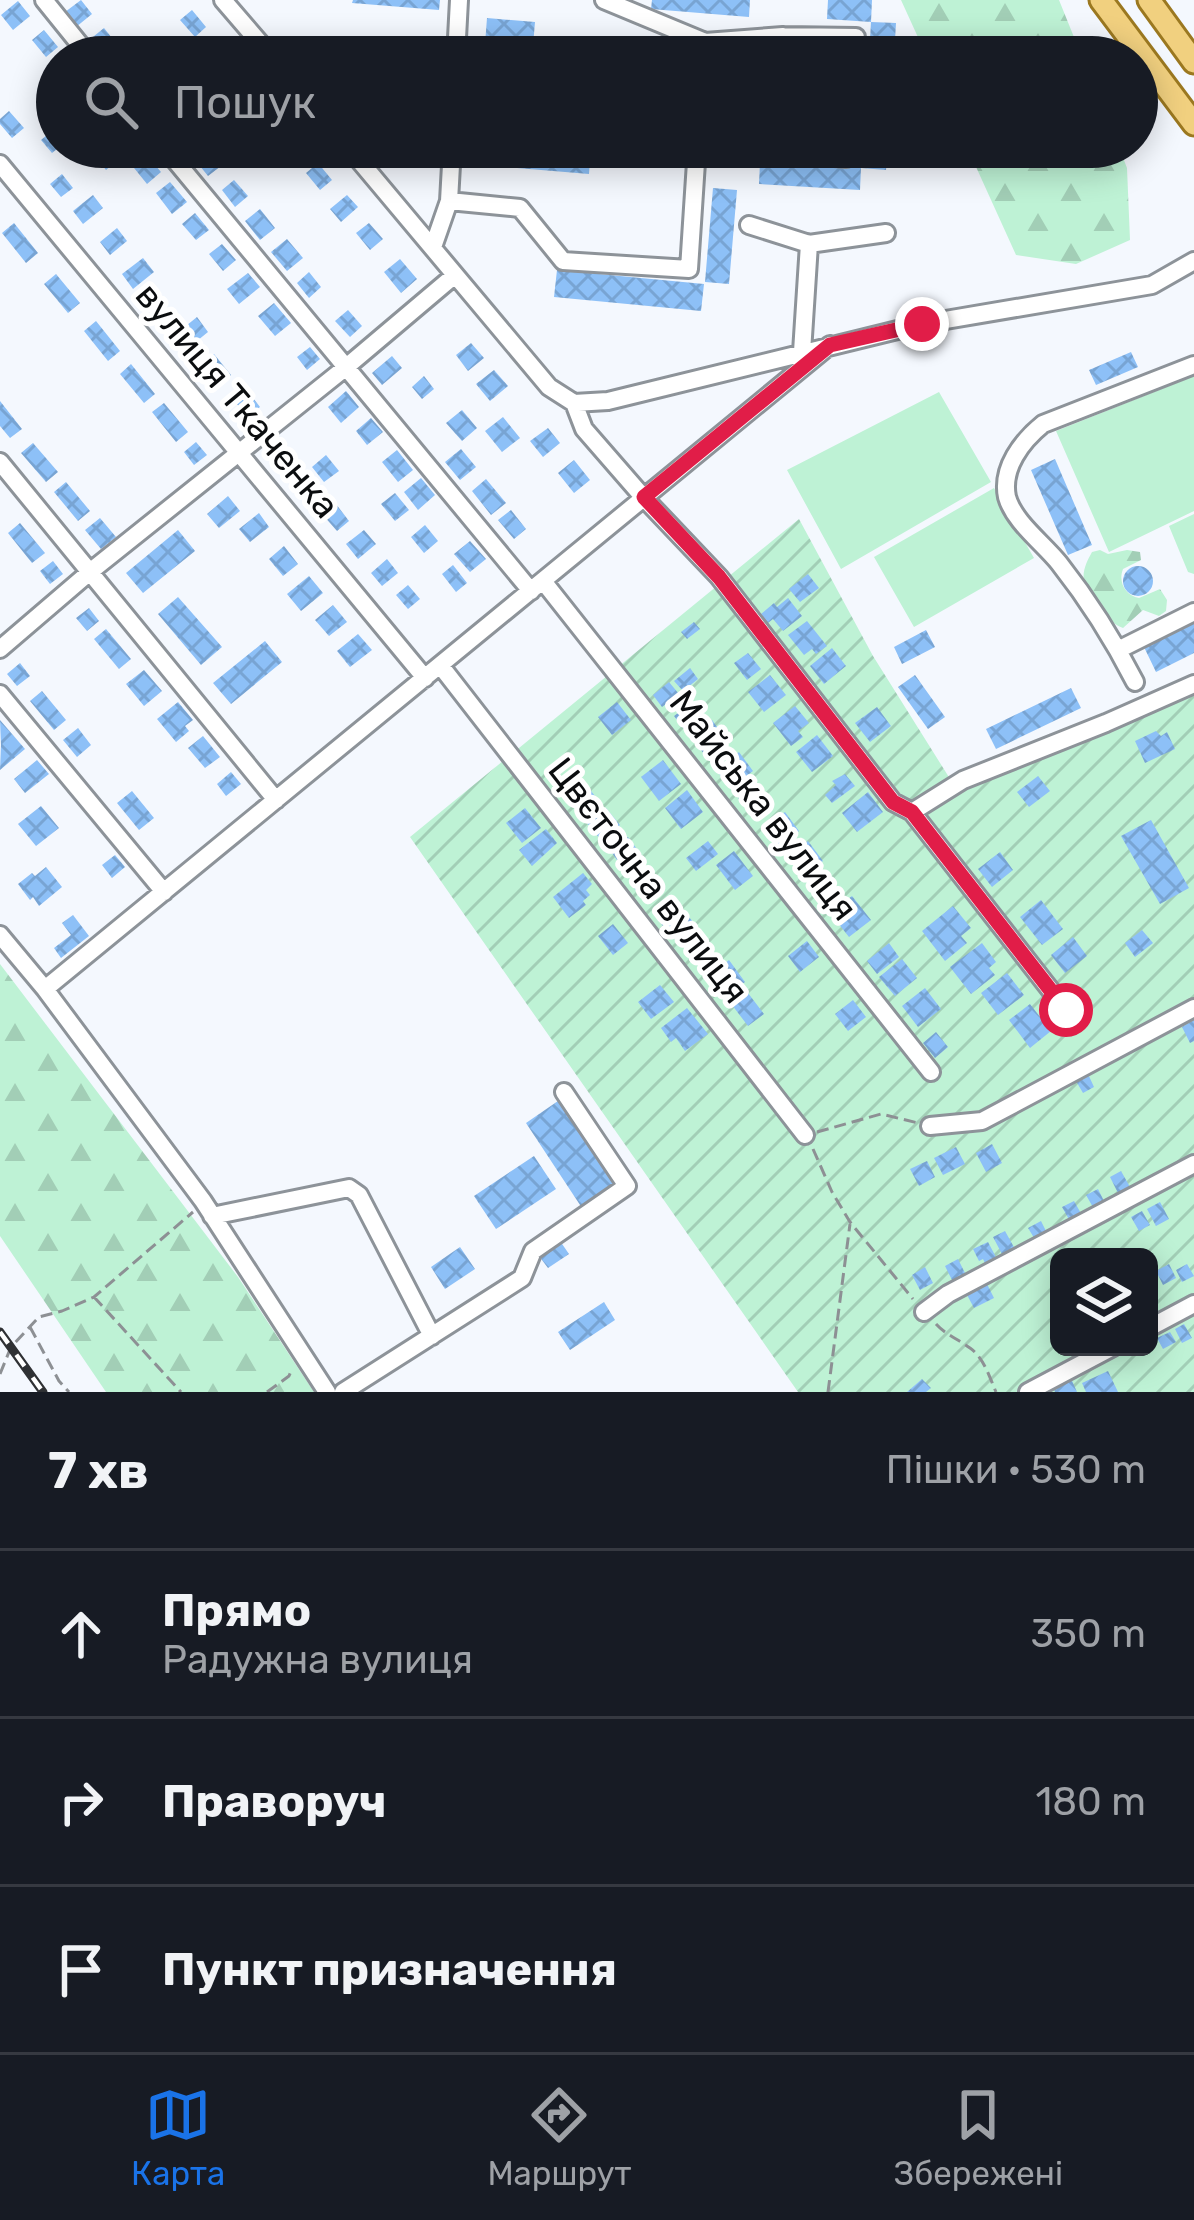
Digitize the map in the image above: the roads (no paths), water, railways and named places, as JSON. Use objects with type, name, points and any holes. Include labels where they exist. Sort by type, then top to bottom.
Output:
[{"type":"main road","points":[[1101,0],[1128,36]]},
{"type":"main road","points":[[1149,0],[1192,58]]},
{"type":"main road","points":[[1158,76],[1194,124]]},
{"type":"street","points":[[44,0],[73,36]]},
{"type":"street","points":[[224,0],[254,36]]},
{"type":"street","points":[[457,36],[459,0]]},
{"type":"street","points":[[604,0],[676,36]]},
{"type":"street","name":"вулиця Ткаченка","points":[[0,164],[425,678]]},
{"type":"street","name":"Майська вулиця","points":[[181,168],[345,368],[630,687],[932,1072]]},
{"type":"street","points":[[366,168],[549,387],[574,403],[584,428],[719,577],[893,802],[912,812],[1066,1010]]},
{"type":"street","points":[[433,247],[449,201],[451,168]]},
{"type":"street","points":[[449,201],[520,208],[563,261],[689,269],[696,168]]},
{"type":"street","points":[[749,225],[808,244],[886,233]]},
{"type":"street","points":[[802,352],[808,244]]},
{"type":"street","points":[[574,403],[608,401],[922,324],[1152,285],[1194,261]]},
{"type":"street","points":[[0,649],[455,275]]},
{"type":"street","points":[[45,989],[830,345]]},
{"type":"street","points":[[1135,682],[1108,628],[1016,514],[1006,481],[1026,438],[1043,424],[1194,365]]},
{"type":"street","points":[[0,462],[276,800]]},
{"type":"street","points":[[1118,650],[1194,612]]},
{"type":"street","name":"Цвєточна вулиця","points":[[440,665],[806,1136]]},
{"type":"street","points":[[912,812],[962,780],[1194,684]]},
{"type":"street","points":[[0,694],[164,892]]},
{"type":"street","points":[[0,934],[208,1209],[327,1392]]},
{"type":"street","points":[[930,1126],[982,1120],[1194,1008]]},
{"type":"street","points":[[343,1392],[522,1278],[533,1251],[627,1186],[563,1092]]},
{"type":"street","points":[[924,1312],[948,1294],[1194,1164]]},
{"type":"street","points":[[208,1209],[349,1188],[359,1195],[432,1336]]},
{"type":"street","points":[[1158,1323],[1194,1304]]},
{"type":"street","points":[[1028,1392],[1096,1356]]},
{"type":"railway","points":[[0,1332],[43,1392]]}]
